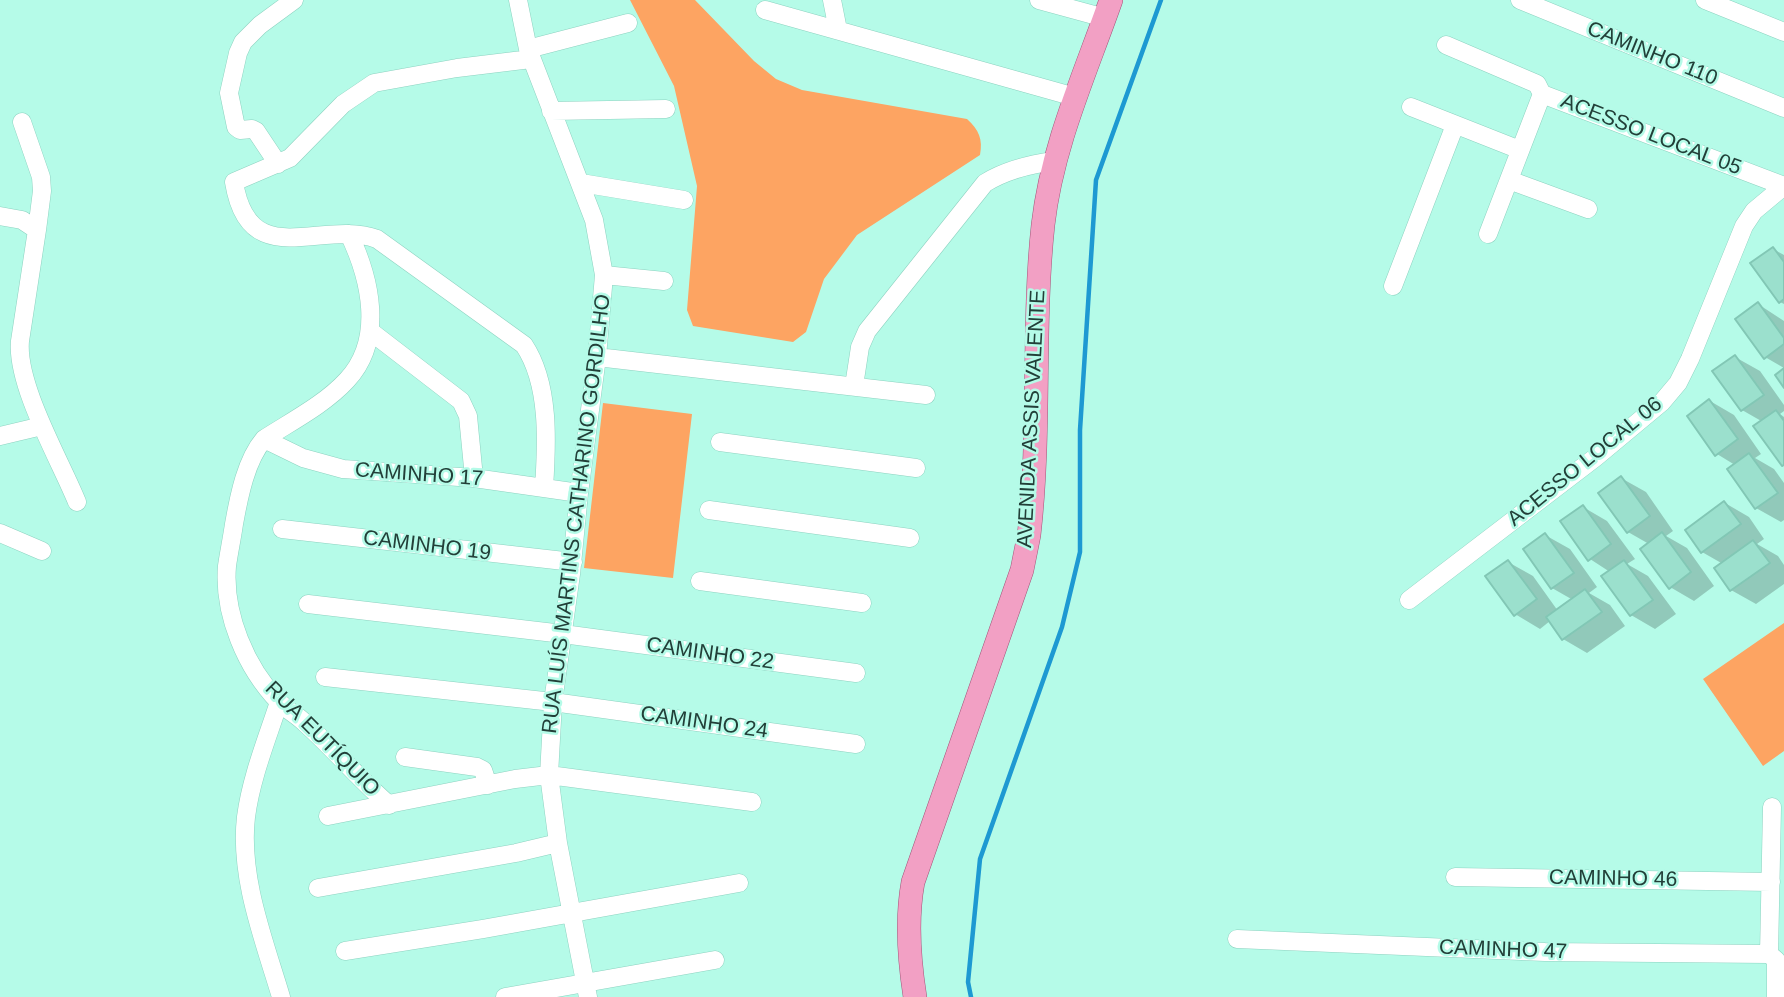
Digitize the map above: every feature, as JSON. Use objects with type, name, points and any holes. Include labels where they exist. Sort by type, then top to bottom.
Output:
[{"type":"main road","name":"AVENIDA ASSIS VALENTE","points":[[915,997],[909,918],[913,882],[1022,570],[1031,505],[1041,255],[1047,200],[1055,161],[1075,97],[1108,9]]},
{"type":"street","points":[[278,164],[256,131],[240,130],[236,127],[229,93],[234,61],[243,42],[260,25],[294,0]]},
{"type":"street","name":"RUA LUÍS MARTINS CATHARINO GORDILHO","points":[[518,0],[529,54],[594,220],[604,275],[597,357],[563,634],[552,702],[549,775],[558,843],[586,990]]},
{"type":"street","points":[[832,0],[838,30]]},
{"type":"street","points":[[1039,0],[1108,9]]},
{"type":"street","name":"CAMINHO 110","points":[[1520,0],[1784,108]]},
{"type":"street","points":[[1705,0],[1784,32]]},
{"type":"street","points":[[765,10],[1075,97]]},
{"type":"street","points":[[544,488],[546,428],[535,365],[524,345],[386,244],[369,236],[349,234],[303,239],[264,232],[246,219],[237,202],[234,182],[289,158],[343,104],[374,83],[529,54],[628,23]]},
{"type":"street","name":"ACESSO LOCAL 05","points":[[1446,45],[1538,84],[1542,94],[1784,186]]},
{"type":"street","points":[[1488,234],[1542,94]]},
{"type":"street","points":[[1411,107],[1520,150]]},
{"type":"street","points":[[551,111],[666,109]]},
{"type":"street","points":[[22,122],[41,177],[42,191],[19,352],[42,426],[77,502]]},
{"type":"street","points":[[1393,286],[1455,125]]},
{"type":"street","points":[[854,386],[860,347],[867,331],[985,183],[994,177],[1032,164],[1055,161]]},
{"type":"street","points":[[1509,180],[1588,209]]},
{"type":"street","points":[[581,183],[684,200]]},
{"type":"street","name":"ACESSO LOCAL 06","points":[[1409,600],[1596,457],[1662,402],[1678,383],[1690,359],[1744,226],[1754,211],[1784,186]]},
{"type":"street","points":[[0,216],[22,220],[37,230]]},
{"type":"street","name":"RUA EUTÍQUIO","points":[[349,234],[364,268],[368,288],[370,331],[366,349],[348,379],[264,439],[257,448],[235,516],[227,568],[228,589],[230,614],[250,663],[279,702],[389,805]]},
{"type":"street","points":[[604,275],[664,281]]},
{"type":"street","points":[[370,331],[461,401],[468,416],[474,478]]},
{"type":"street","points":[[597,357],[926,395]]},
{"type":"street","points":[[0,436],[42,426]]},
{"type":"street","name":"CAMINHO 17","points":[[264,439],[303,458],[343,469],[474,478],[579,493]]},
{"type":"street","points":[[720,442],[916,467]]},
{"type":"street","points":[[709,510],[910,538]]},
{"type":"street","name":"CAMINHO 19","points":[[282,528],[572,562]]},
{"type":"street","points":[[0,533],[42,551]]},
{"type":"street","points":[[699,581],[862,603]]},
{"type":"street","name":"CAMINHO 22","points":[[308,604],[856,673]]},
{"type":"street","name":"CAMINHO 24","points":[[325,677],[552,702],[856,744]]},
{"type":"street","points":[[279,702],[249,799],[245,846],[254,901],[281,997]]},
{"type":"street","points":[[405,757],[477,767],[483,770],[488,785]]},
{"type":"street","points":[[328,816],[549,775],[752,802]]},
{"type":"street","points":[[1772,807],[1769,954],[1776,960],[1776,997]]},
{"type":"street","points":[[317,888],[558,843]]},
{"type":"street","name":"CAMINHO 46","points":[[1455,877],[1771,882]]},
{"type":"street","points":[[345,951],[572,914],[739,883]]},
{"type":"street","name":"CAMINHO 47","points":[[1237,939],[1532,951],[1769,954]]},
{"type":"street","points":[[505,997],[586,990],[715,960]]},
{"type":"shaded area","points":[[630,0],[695,0],[754,61],[776,79],[802,90],[967,119],[979,135],[980,155],[857,235],[824,279],[806,332],[793,342],[693,326],[687,310],[697,186],[674,86]]},
{"type":"shaded area","points":[[603,403],[692,414],[673,578],[584,568]]},
{"type":"shaded area","points":[[1784,623],[1784,751],[1763,766],[1703,679]]},
{"type":"building","points":[[1773,247],[1784,262],[1784,299],[1779,303],[1750,263]]},
{"type":"building","points":[[1758,302],[1784,338],[1784,344],[1764,359],[1735,319]]},
{"type":"building","points":[[1735,355],[1764,395],[1741,411],[1712,371]]},
{"type":"building","points":[[1784,368],[1784,388],[1775,375]]},
{"type":"building","points":[[1709,399],[1738,439],[1715,456],[1687,416]]},
{"type":"building","points":[[1776,410],[1784,421],[1782,466],[1753,426]]},
{"type":"building","points":[[1749,453],[1778,493],[1755,509],[1727,469]]},
{"type":"building","points":[[1621,476],[1650,516],[1627,533],[1598,493]]},
{"type":"building","points":[[1724,501],[1741,524],[1701,553],[1685,530]]},
{"type":"building","points":[[1583,505],[1611,544],[1588,561],[1560,521]]},
{"type":"building","points":[[1662,532],[1691,572],[1669,589],[1640,549]]},
{"type":"building","points":[[1545,533],[1574,573],[1551,589],[1523,549]]},
{"type":"building","points":[[1753,540],[1770,563],[1730,591],[1714,568]]},
{"type":"building","points":[[1508,560],[1537,599],[1514,616],[1485,576]]},
{"type":"building","points":[[1624,560],[1653,600],[1630,616],[1601,576]]},
{"type":"building","points":[[1585,589],[1602,612],[1562,640],[1546,617]]},
{"type":"waterway","points":[[971,997],[968,982],[980,859],[1062,627],[1080,552],[1080,430],[1096,180],[1161,0]]}]
